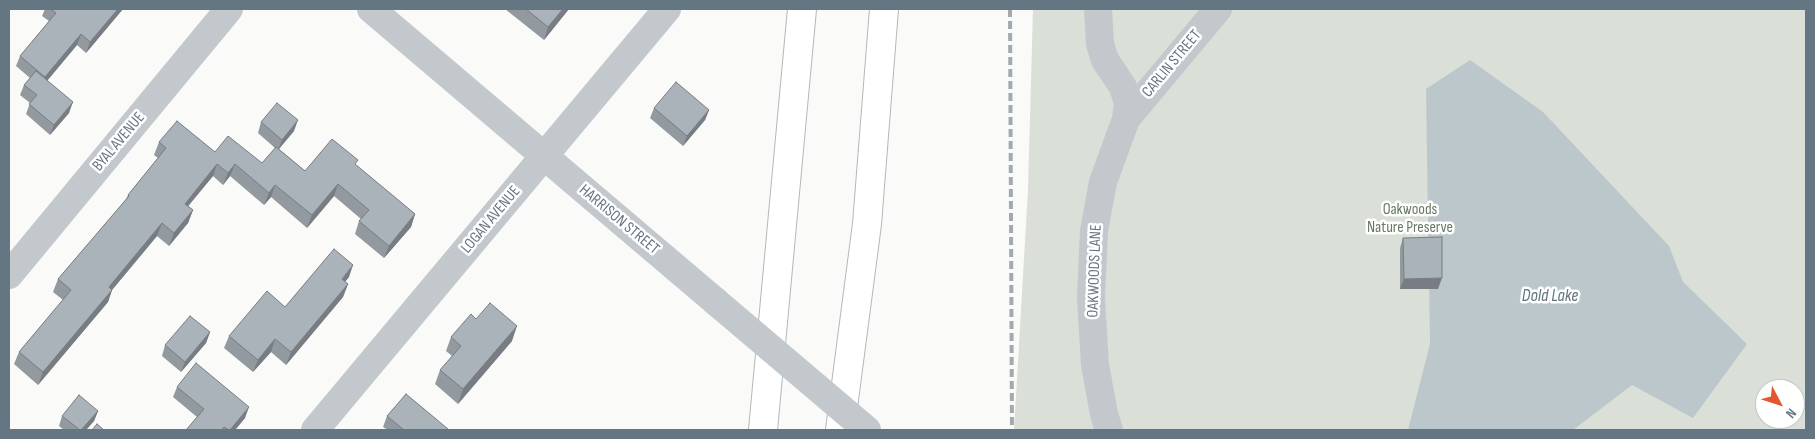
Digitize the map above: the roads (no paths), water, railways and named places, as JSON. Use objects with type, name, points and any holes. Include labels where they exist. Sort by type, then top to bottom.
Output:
[{"type":"highway","points":[[763,430],[802,9]]},
{"type":"highway","points":[[840,430],[867,224],[884,9]]},
{"type":"street","name":"BYAL AVENUE","points":[[9,275],[229,9]]},
{"type":"street","name":"HARRISON STREET","points":[[372,9],[867,430]]},
{"type":"street","name":"LOGAN AVENUE","points":[[315,430],[667,9]]},
{"type":"street","name":"OAKWOODS LANE","points":[[1098,9],[1100,44],[1105,60],[1123,88],[1128,103],[1126,119],[1103,182],[1094,231],[1091,298],[1095,365],[1104,414],[1109,430]]},
{"type":"street","name":"CARLIN STREET","points":[[1126,119],[1218,9]]},
{"type":"water","name":"Dold Lake","points":[[1470,60],[1543,112],[1669,246],[1683,282],[1747,344],[1693,418],[1632,385],[1573,430],[1408,430],[1430,344],[1426,89]]},
{"type":"railway","points":[[1010,9],[1012,430]]},
{"type":"park label","name":"Oakwoods Nature Preserve","points":[[1410,219]]}]
